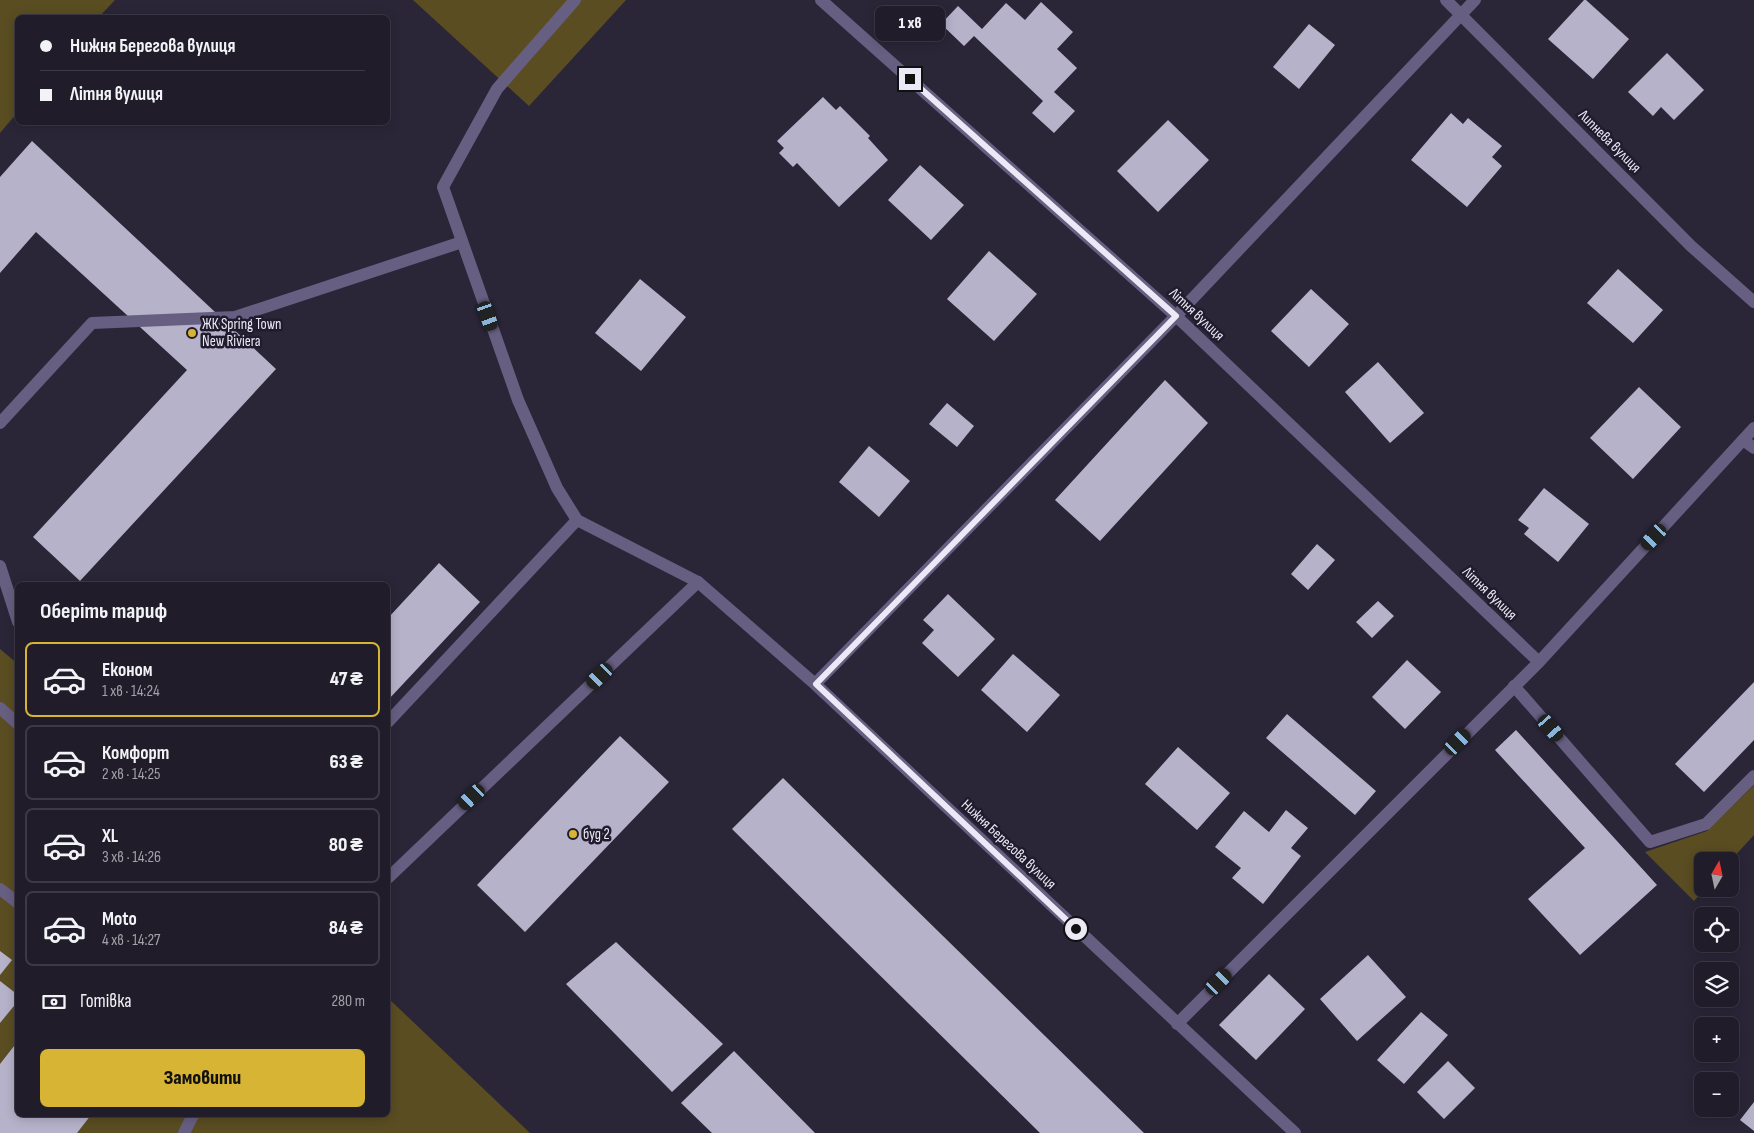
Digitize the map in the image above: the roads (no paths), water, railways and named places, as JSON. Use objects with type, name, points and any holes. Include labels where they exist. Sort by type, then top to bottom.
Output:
[{"type":"street","points":[[390,720],[576,520],[557,488],[518,400],[443,187],[497,89],[575,0]]},
{"type":"street","name":"Літня вулиця","points":[[821,0],[1176,316],[1539,662]]},
{"type":"street","name":"Липнева вулиця","points":[[1446,0],[1691,246],[1754,302]]},
{"type":"street","points":[[816,684],[1176,316],[1475,0]]},
{"type":"street","points":[[0,423],[92,323],[235,318],[462,242]]},
{"type":"street","points":[[1177,1024],[1539,662],[1754,428]]},
{"type":"street","points":[[1743,440],[1754,448]]},
{"type":"street","name":"Нижня Берегова вулиця","points":[[576,520],[698,582],[816,684],[1295,1133]]},
{"type":"street","points":[[0,566],[15,613]]},
{"type":"street","points":[[390,876],[698,582]]},
{"type":"street","points":[[1514,686],[1650,842],[1706,824],[1754,776]]},
{"type":"street","points":[[0,708],[15,721]]},
{"type":"street","points":[[0,889],[15,901]]},
{"type":"street","points":[[184,1133],[192,1117]]},
{"type":"place","name":"ЖК Spring Town New Riviera","points":[[192,333]]},
{"type":"place","name":"буд 2","points":[[573,834]]}]
